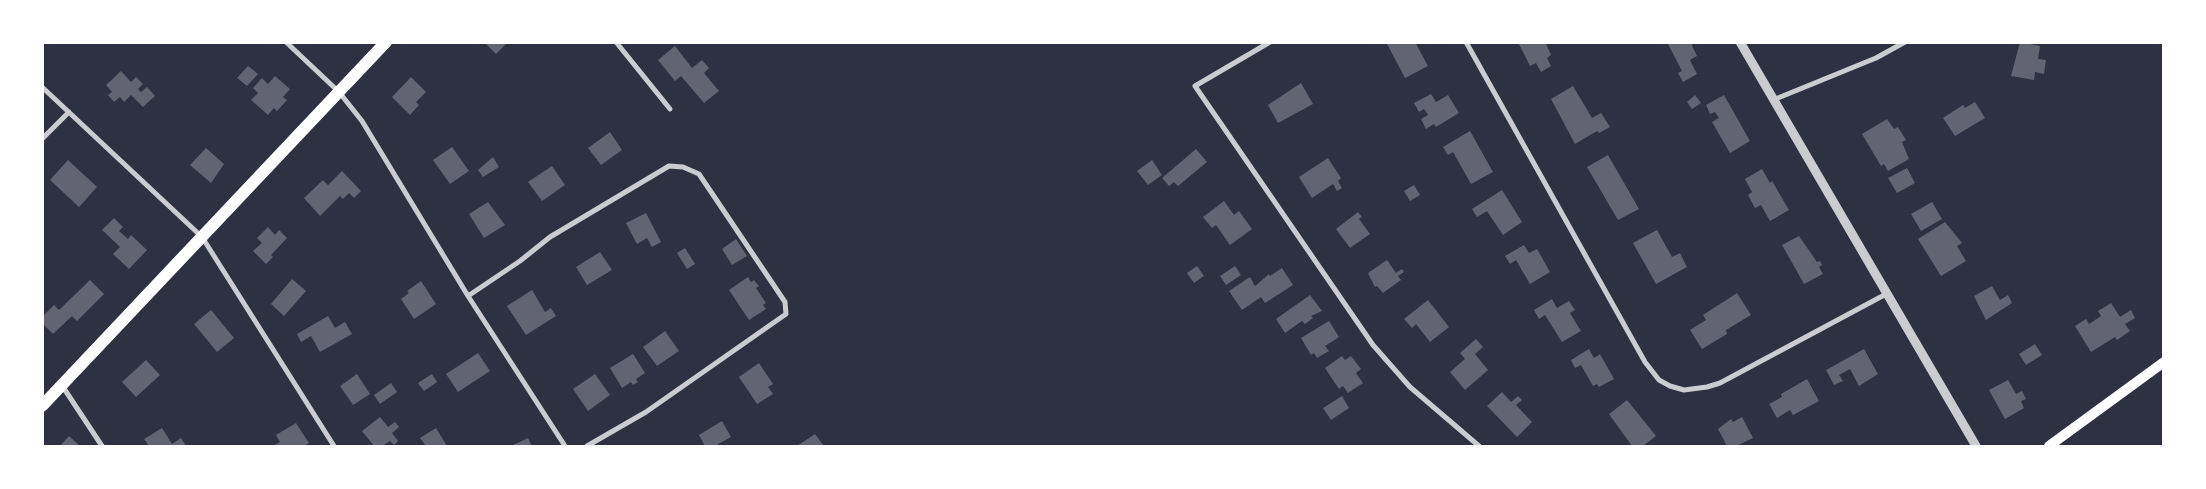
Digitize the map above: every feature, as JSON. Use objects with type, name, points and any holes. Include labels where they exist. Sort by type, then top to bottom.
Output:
[{"type":"main road","points":[[42,406],[386,42]]},
{"type":"main road","points":[[2049,446],[2164,362]]},
{"type":"street","points":[[286,42],[339,92],[362,121],[468,296],[565,446]]},
{"type":"street","points":[[616,42],[670,109]]},
{"type":"street","points":[[1270,42],[1195,86],[1373,345],[1410,387],[1479,446]]},
{"type":"street","points":[[1466,42],[1645,362],[1652,372],[1664,383],[1684,390],[1720,384],[1888,293]]},
{"type":"street","points":[[1740,42],[1976,446]]},
{"type":"street","points":[[1773,100],[1876,58],[1905,42]]},
{"type":"street","points":[[42,87],[202,237],[334,446]]},
{"type":"street","points":[[42,139],[69,112]]},
{"type":"street","points":[[468,296],[550,238],[669,166],[688,169],[699,174],[784,302],[786,314],[646,412],[587,446]]},
{"type":"street","points":[[62,385],[102,446]]},
{"type":"building","points":[[484,42],[505,42],[506,44],[496,54]]},
{"type":"building","points":[[1386,42],[1415,42],[1428,66],[1405,78]]},
{"type":"building","points":[[1518,42],[1545,42],[1551,55],[1547,58],[1551,66],[1541,72],[1536,63],[1530,66]]},
{"type":"building","points":[[1667,42],[1693,42],[1692,46],[1697,56],[1690,60],[1697,74],[1683,82],[1678,73],[1682,71]]},
{"type":"building","points":[[2020,42],[2040,46],[2038,59],[2046,60],[2044,74],[2035,72],[2034,80],[2011,76]]},
{"type":"building","points":[[675,46],[692,68],[702,60],[709,68],[704,73],[719,91],[704,103],[681,76],[675,81],[658,60]]},
{"type":"building","points":[[248,66],[258,74],[247,86],[237,78]]},
{"type":"building","points":[[121,71],[131,82],[136,77],[143,84],[138,89],[141,92],[147,87],[155,96],[143,107],[131,95],[124,102],[120,97],[114,102],[108,95],[112,92],[106,85]]},
{"type":"building","points":[[275,76],[290,89],[283,97],[287,100],[277,111],[274,108],[268,115],[251,100],[258,93],[253,88],[262,78],[268,84]]},
{"type":"building","points":[[411,77],[426,92],[416,102],[419,105],[410,115],[392,97]]},
{"type":"building","points":[[1301,83],[1313,104],[1278,123],[1268,105]]},
{"type":"building","points":[[1573,86],[1592,118],[1601,113],[1610,127],[1599,133],[1597,131],[1575,144],[1551,99]]},
{"type":"building","points":[[1431,94],[1436,102],[1448,95],[1459,113],[1436,127],[1434,124],[1426,129],[1421,119],[1428,115],[1424,109],[1419,112],[1414,103]]},
{"type":"building","points":[[1695,95],[1701,103],[1692,109],[1687,102]]},
{"type":"building","points":[[1724,95],[1750,141],[1730,153],[1712,122],[1719,118],[1715,112],[1710,114],[1706,105]]},
{"type":"building","points":[[1975,102],[1985,118],[1955,136],[1943,118],[1963,105],[1965,108]]},
{"type":"building","points":[[1887,119],[1894,129],[1898,127],[1906,140],[1902,142],[1909,159],[1888,171],[1884,164],[1881,166],[1862,134]]},
{"type":"building","points":[[1470,131],[1493,172],[1471,184],[1453,152],[1448,155],[1443,147]]},
{"type":"building","points":[[610,132],[622,150],[601,165],[588,148]]},
{"type":"building","points":[[452,147],[469,171],[450,184],[433,160]]},
{"type":"building","points":[[206,148],[224,164],[211,183],[190,165]]},
{"type":"building","points":[[1196,149],[1207,162],[1178,186],[1174,182],[1169,186],[1162,178]]},
{"type":"building","points":[[1608,155],[1639,209],[1618,220],[1587,167]]},
{"type":"building","points":[[493,157],[499,167],[483,177],[478,170]]},
{"type":"building","points":[[1328,158],[1341,178],[1338,181],[1342,188],[1337,191],[1333,184],[1312,198],[1299,177]]},
{"type":"building","points":[[68,160],[97,187],[79,207],[50,180]]},
{"type":"building","points":[[1152,160],[1162,175],[1148,185],[1137,171]]},
{"type":"building","points":[[552,166],[565,185],[542,201],[528,182]]},
{"type":"building","points":[[1907,168],[1915,183],[1897,193],[1888,178]]},
{"type":"building","points":[[1762,169],[1770,183],[1772,181],[1789,210],[1770,221],[1761,205],[1755,208],[1748,195],[1752,192],[1745,179]]},
{"type":"building","points":[[342,171],[361,191],[354,198],[349,193],[343,199],[340,196],[320,216],[304,198],[323,180],[328,185]]},
{"type":"building","points":[[1414,185],[1420,195],[1410,201],[1404,191]]},
{"type":"building","points":[[1502,190],[1522,222],[1503,235],[1487,211],[1477,217],[1472,209]]},
{"type":"building","points":[[1224,201],[1234,215],[1239,211],[1252,229],[1230,245],[1216,225],[1212,228],[1203,217]]},
{"type":"building","points":[[488,202],[505,225],[484,238],[469,214]]},
{"type":"building","points":[[1932,202],[1942,219],[1921,231],[1911,214]]},
{"type":"building","points":[[1358,212],[1362,217],[1359,219],[1370,234],[1350,248],[1336,229]]},
{"type":"building","points":[[646,213],[661,242],[652,247],[647,238],[637,244],[626,223]]},
{"type":"building","points":[[114,218],[123,227],[119,231],[128,239],[131,235],[147,250],[129,269],[113,254],[120,247],[102,230]]},
{"type":"building","points":[[1945,222],[1962,243],[1957,246],[1966,261],[1941,276],[1918,239]]},
{"type":"building","points":[[268,227],[275,235],[279,230],[287,238],[271,255],[273,257],[266,264],[253,251],[262,243],[257,238]]},
{"type":"building","points":[[1657,230],[1672,257],[1680,253],[1687,267],[1656,284],[1633,243]]},
{"type":"building","points":[[1799,236],[1817,262],[1820,261],[1822,265],[1819,267],[1823,274],[1804,284],[1782,245]]},
{"type":"building","points":[[736,239],[747,256],[732,265],[722,249]]},
{"type":"building","points":[[1524,245],[1529,253],[1537,249],[1550,272],[1530,284],[1516,260],[1510,264],[1505,256]]},
{"type":"building","points":[[685,248],[695,264],[687,269],[677,253]]},
{"type":"building","points":[[600,252],[612,270],[587,285],[576,267]]},
{"type":"building","points":[[1387,260],[1396,273],[1402,269],[1404,272],[1398,276],[1401,280],[1383,293],[1377,286],[1375,287],[1368,273]]},
{"type":"building","points":[[1197,266],[1204,276],[1194,283],[1187,273]]},
{"type":"building","points":[[1235,266],[1241,275],[1226,285],[1220,276]]},
{"type":"building","points":[[1282,268],[1293,285],[1265,303],[1261,297],[1242,310],[1229,291],[1250,277],[1255,286],[1269,274],[1270,276]]},
{"type":"building","points":[[748,277],[751,282],[754,280],[759,286],[756,288],[766,303],[763,305],[766,309],[749,320],[729,290]]},
{"type":"building","points":[[292,279],[306,291],[284,316],[271,304]]},
{"type":"building","points":[[90,280],[104,294],[77,321],[72,316],[53,334],[42,323],[42,317],[54,305],[59,310]]},
{"type":"building","points":[[421,281],[436,304],[414,319],[401,299],[409,293],[407,291]]},
{"type":"building","points":[[1992,286],[2000,300],[2008,295],[2012,303],[1986,320],[1974,296]]},
{"type":"building","points":[[532,290],[545,312],[551,308],[556,316],[526,335],[507,306]]},
{"type":"building","points":[[1737,293],[1751,315],[1726,330],[1727,334],[1702,349],[1690,330],[1706,320],[1703,315]]},
{"type":"building","points":[[1310,295],[1322,311],[1311,316],[1313,318],[1305,324],[1302,321],[1285,333],[1276,319]]},
{"type":"building","points":[[1552,299],[1557,308],[1569,301],[1575,310],[1570,313],[1581,331],[1562,342],[1545,315],[1539,319],[1534,310]]},
{"type":"building","points":[[1428,300],[1449,327],[1430,342],[1416,324],[1412,328],[1404,319]]},
{"type":"building","points":[[2111,303],[2120,317],[2131,310],[2135,318],[2125,324],[2130,331],[2117,340],[2115,337],[2091,352],[2075,326],[2086,319],[2089,324],[2101,316],[2098,311]]},
{"type":"building","points":[[211,310],[234,338],[217,352],[194,324]]},
{"type":"building","points":[[328,316],[335,328],[345,322],[352,334],[320,352],[311,336],[301,342],[297,334]]},
{"type":"building","points":[[1329,321],[1339,337],[1325,346],[1329,351],[1317,358],[1314,353],[1311,355],[1301,338]]},
{"type":"building","points":[[665,331],[679,351],[657,366],[643,347]]},
{"type":"building","points":[[1476,339],[1483,347],[1475,354],[1488,370],[1465,390],[1450,372],[1465,359],[1460,353]]},
{"type":"building","points":[[2035,344],[2042,355],[2026,365],[2019,354]]},
{"type":"building","points":[[1589,349],[1594,358],[1600,354],[1614,379],[1599,387],[1597,384],[1593,386],[1581,365],[1575,368],[1571,360]]},
{"type":"building","points":[[1864,349],[1878,374],[1859,386],[1850,369],[1839,375],[1843,381],[1834,385],[1826,370]]},
{"type":"building","points":[[478,353],[490,371],[458,392],[446,374]]},
{"type":"building","points":[[633,354],[645,373],[636,379],[638,382],[633,385],[631,382],[622,388],[610,368]]},
{"type":"building","points":[[1342,356],[1345,360],[1351,356],[1361,369],[1356,373],[1363,383],[1348,393],[1343,386],[1339,389],[1325,368]]},
{"type":"building","points":[[146,360],[160,375],[136,397],[122,382]]},
{"type":"building","points":[[759,363],[773,384],[768,387],[773,394],[757,404],[739,377]]},
{"type":"building","points":[[357,374],[370,394],[353,405],[340,386]]},
{"type":"building","points":[[432,374],[437,382],[424,391],[418,383]]},
{"type":"building","points":[[595,374],[610,395],[588,411],[573,389]]},
{"type":"building","points":[[1807,379],[1819,401],[1793,415],[1790,410],[1777,418],[1769,404],[1782,397],[1781,394]]},
{"type":"building","points":[[2008,380],[2016,394],[2022,391],[2026,399],[2021,401],[2024,408],[2005,419],[1989,390]]},
{"type":"building","points":[[391,383],[397,392],[380,404],[374,395]]},
{"type":"building","points":[[1502,392],[1511,402],[1518,396],[1522,400],[1516,405],[1532,422],[1517,437],[1487,406]]},
{"type":"building","points":[[1342,396],[1349,408],[1331,420],[1323,408]]},
{"type":"building","points":[[1627,400],[1656,436],[1643,446],[1632,446],[1609,414]]},
{"type":"building","points":[[380,417],[388,427],[395,422],[399,427],[392,433],[398,441],[394,445],[390,441],[382,446],[374,446],[362,431]]},
{"type":"building","points":[[1742,417],[1753,438],[1736,446],[1727,446],[1718,429],[1731,419],[1733,422]]},
{"type":"building","points":[[722,421],[731,437],[715,446],[705,446],[699,435]]},
{"type":"building","points":[[296,423],[309,443],[304,446],[273,446],[280,442],[276,435]]},
{"type":"building","points":[[162,428],[172,444],[181,438],[186,446],[149,446],[144,439]]},
{"type":"building","points":[[436,428],[447,446],[426,446],[420,438]]},
{"type":"building","points":[[815,434],[824,446],[797,446]]},
{"type":"building","points":[[69,436],[80,446],[60,446]]},
{"type":"building","points":[[528,438],[532,446],[511,446]]}]
